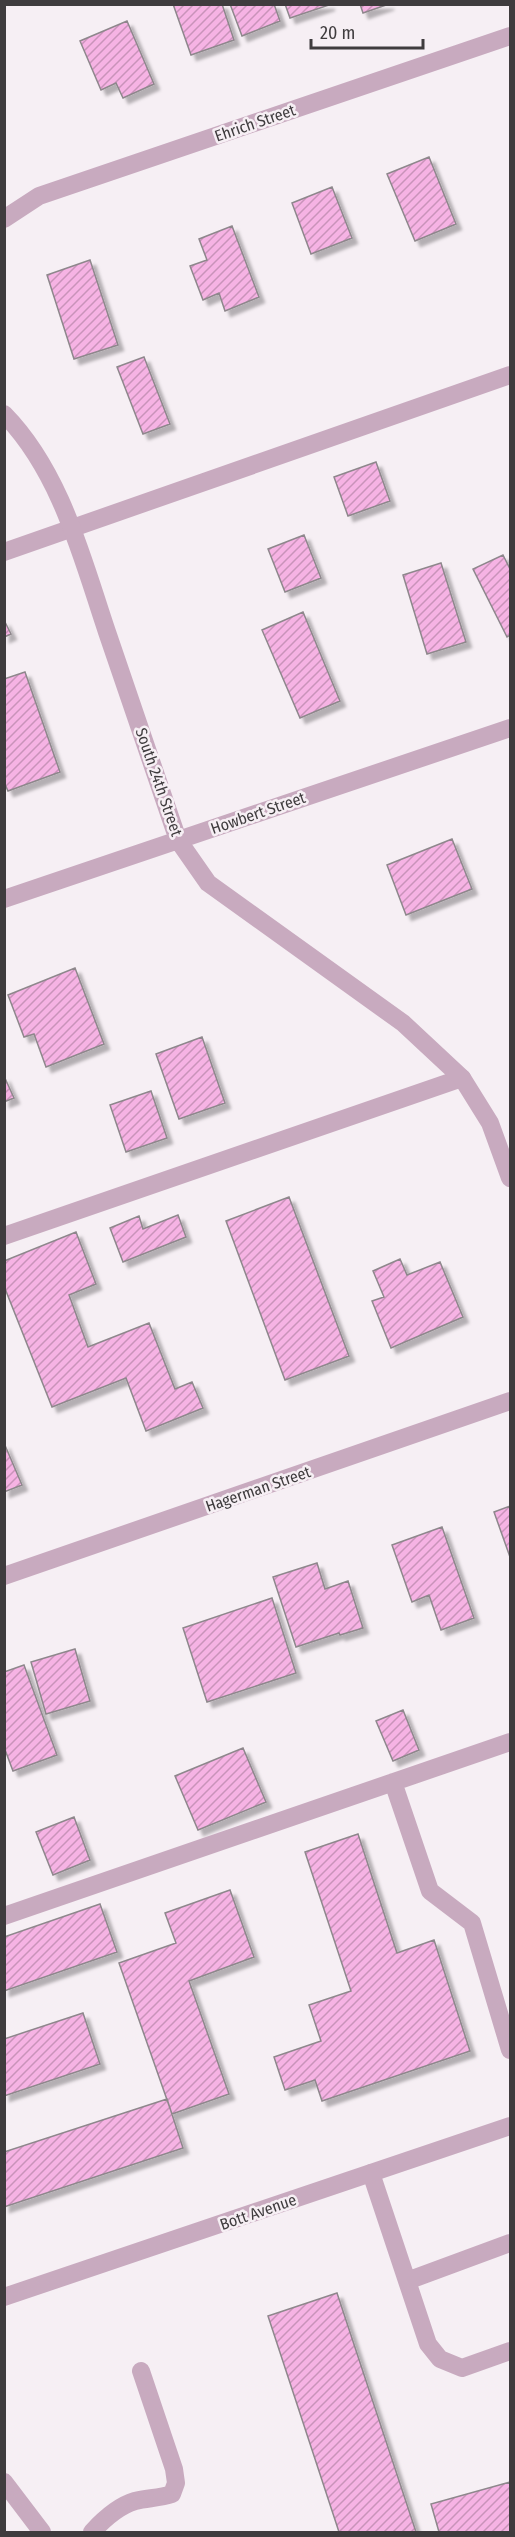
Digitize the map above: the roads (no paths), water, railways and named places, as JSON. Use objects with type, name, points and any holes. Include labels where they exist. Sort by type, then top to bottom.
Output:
[{"type":"street","name":"Ehrich Street","points":[[4,219],[39,196],[510,36]]},
{"type":"street","points":[[4,552],[510,375]]},
{"type":"street","name":"South 24th Street","points":[[4,414],[17,427],[48,475],[72,530],[178,840],[208,883],[403,1023],[462,1078],[490,1123],[510,1178]]},
{"type":"street","name":"Howbert Street","points":[[4,899],[510,728]]},
{"type":"street","points":[[4,1236],[462,1078]]},
{"type":"street","name":"Hagerman Street","points":[[4,1576],[510,1401]]},
{"type":"street","points":[[4,1916],[510,1742]]},
{"type":"street","points":[[393,1782],[430,1892],[472,1923],[510,2050]]},
{"type":"street","name":"Bott Avenue","points":[[4,2297],[510,2126]]},
{"type":"street","points":[[371,2173],[428,2344],[440,2359],[462,2368],[510,2351]]},
{"type":"street","points":[[407,2281],[510,2243]]},
{"type":"street","points":[[92,2532],[116,2510],[135,2501],[158,2499],[172,2494],[176,2483],[174,2469],[141,2371]]},
{"type":"street","points":[[4,2481],[42,2532]]}]
